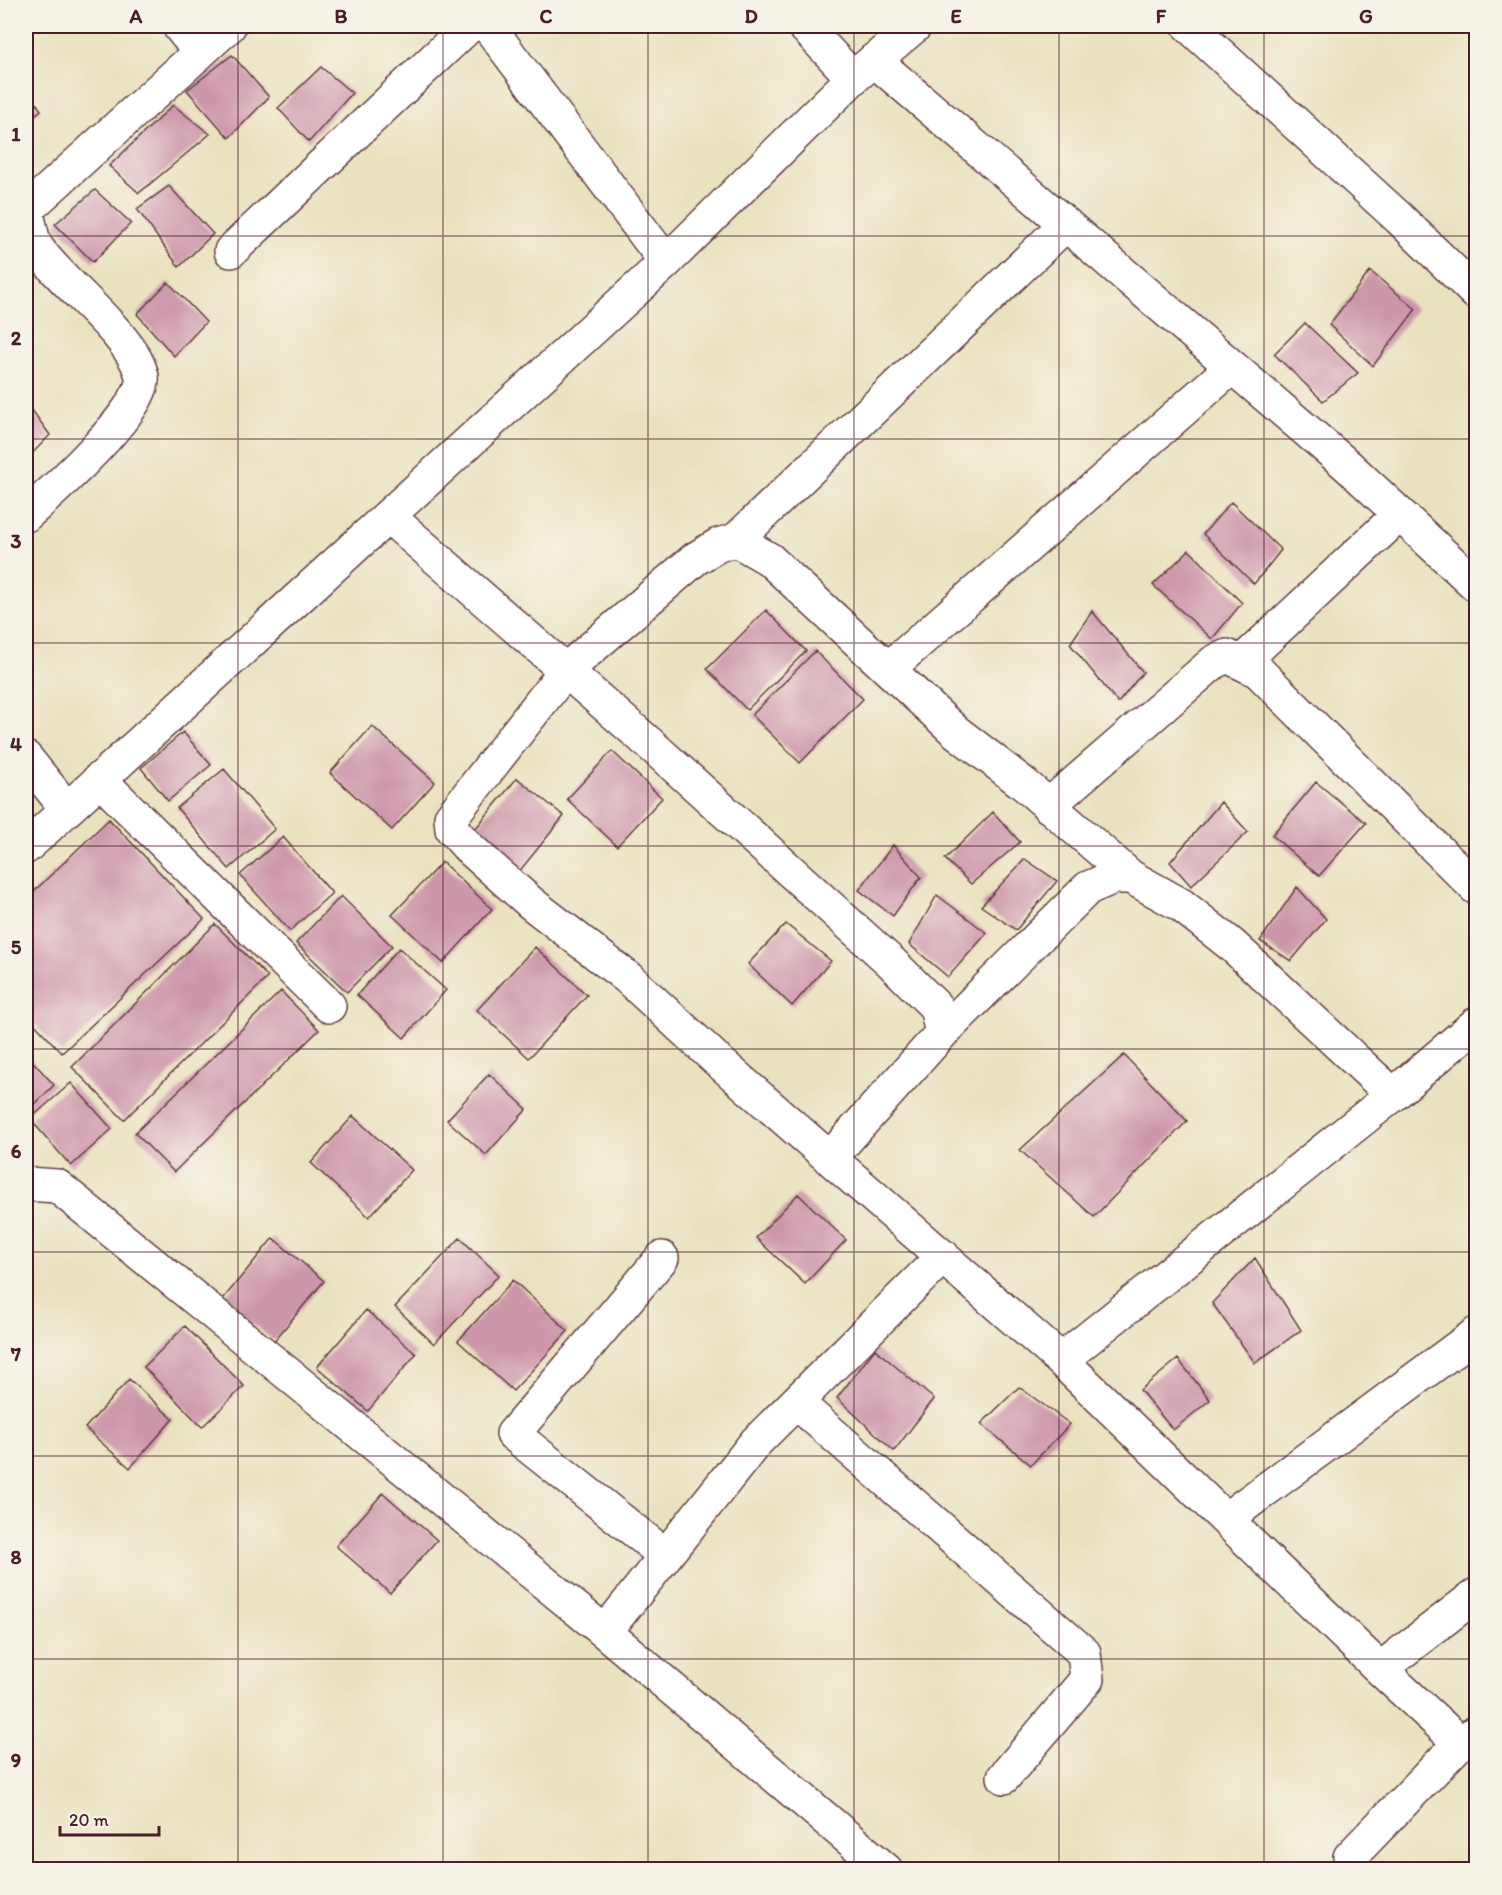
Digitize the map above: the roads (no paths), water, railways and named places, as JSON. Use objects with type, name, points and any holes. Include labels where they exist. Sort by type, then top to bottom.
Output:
[{"type":"street","points":[[26,515],[116,427],[138,393],[142,378],[128,348],[31,252],[26,209],[189,38],[229,26]]},
{"type":"street","points":[[231,251],[468,26]]},
{"type":"street","points":[[488,26],[666,262]]},
{"type":"street","points":[[804,26],[1066,224],[1348,466],[1476,585]]},
{"type":"street","points":[[26,847],[666,262],[863,69],[915,26]]},
{"type":"street","points":[[1188,26],[1400,219],[1476,292]]},
{"type":"street","points":[[1066,224],[736,540],[718,545],[695,559],[566,670],[450,817],[452,829],[531,903],[628,978],[1061,1360],[1380,1669],[1468,1737],[1350,1865]]},
{"type":"street","points":[[888,669],[1232,367]]},
{"type":"street","points":[[1242,662],[1399,515]]},
{"type":"street","points":[[388,516],[566,670],[891,962],[936,1007],[942,1033]]},
{"type":"street","points":[[736,540],[769,559],[955,731],[1048,806],[1131,878],[1181,905],[1233,946],[1393,1095]]},
{"type":"street","points":[[1048,806],[1214,662],[1227,656],[1258,671],[1476,888]]},
{"type":"street","points":[[26,758],[67,809]]},
{"type":"street","points":[[99,779],[328,1006]]},
{"type":"street","points":[[830,1158],[942,1033],[1088,888],[1114,877],[1131,878]]},
{"type":"street","points":[[1061,1360],[1393,1095],[1476,1024]]},
{"type":"street","points":[[26,1184],[57,1186],[604,1632],[886,1869]]},
{"type":"street","points":[[604,1632],[756,1442],[943,1256]]},
{"type":"street","points":[[662,1258],[513,1434],[665,1555]]},
{"type":"street","points":[[1226,1519],[1476,1334]]},
{"type":"street","points":[[796,1402],[1084,1653],[1087,1679],[1004,1777]]},
{"type":"street","points":[[1380,1669],[1476,1595]]}]
